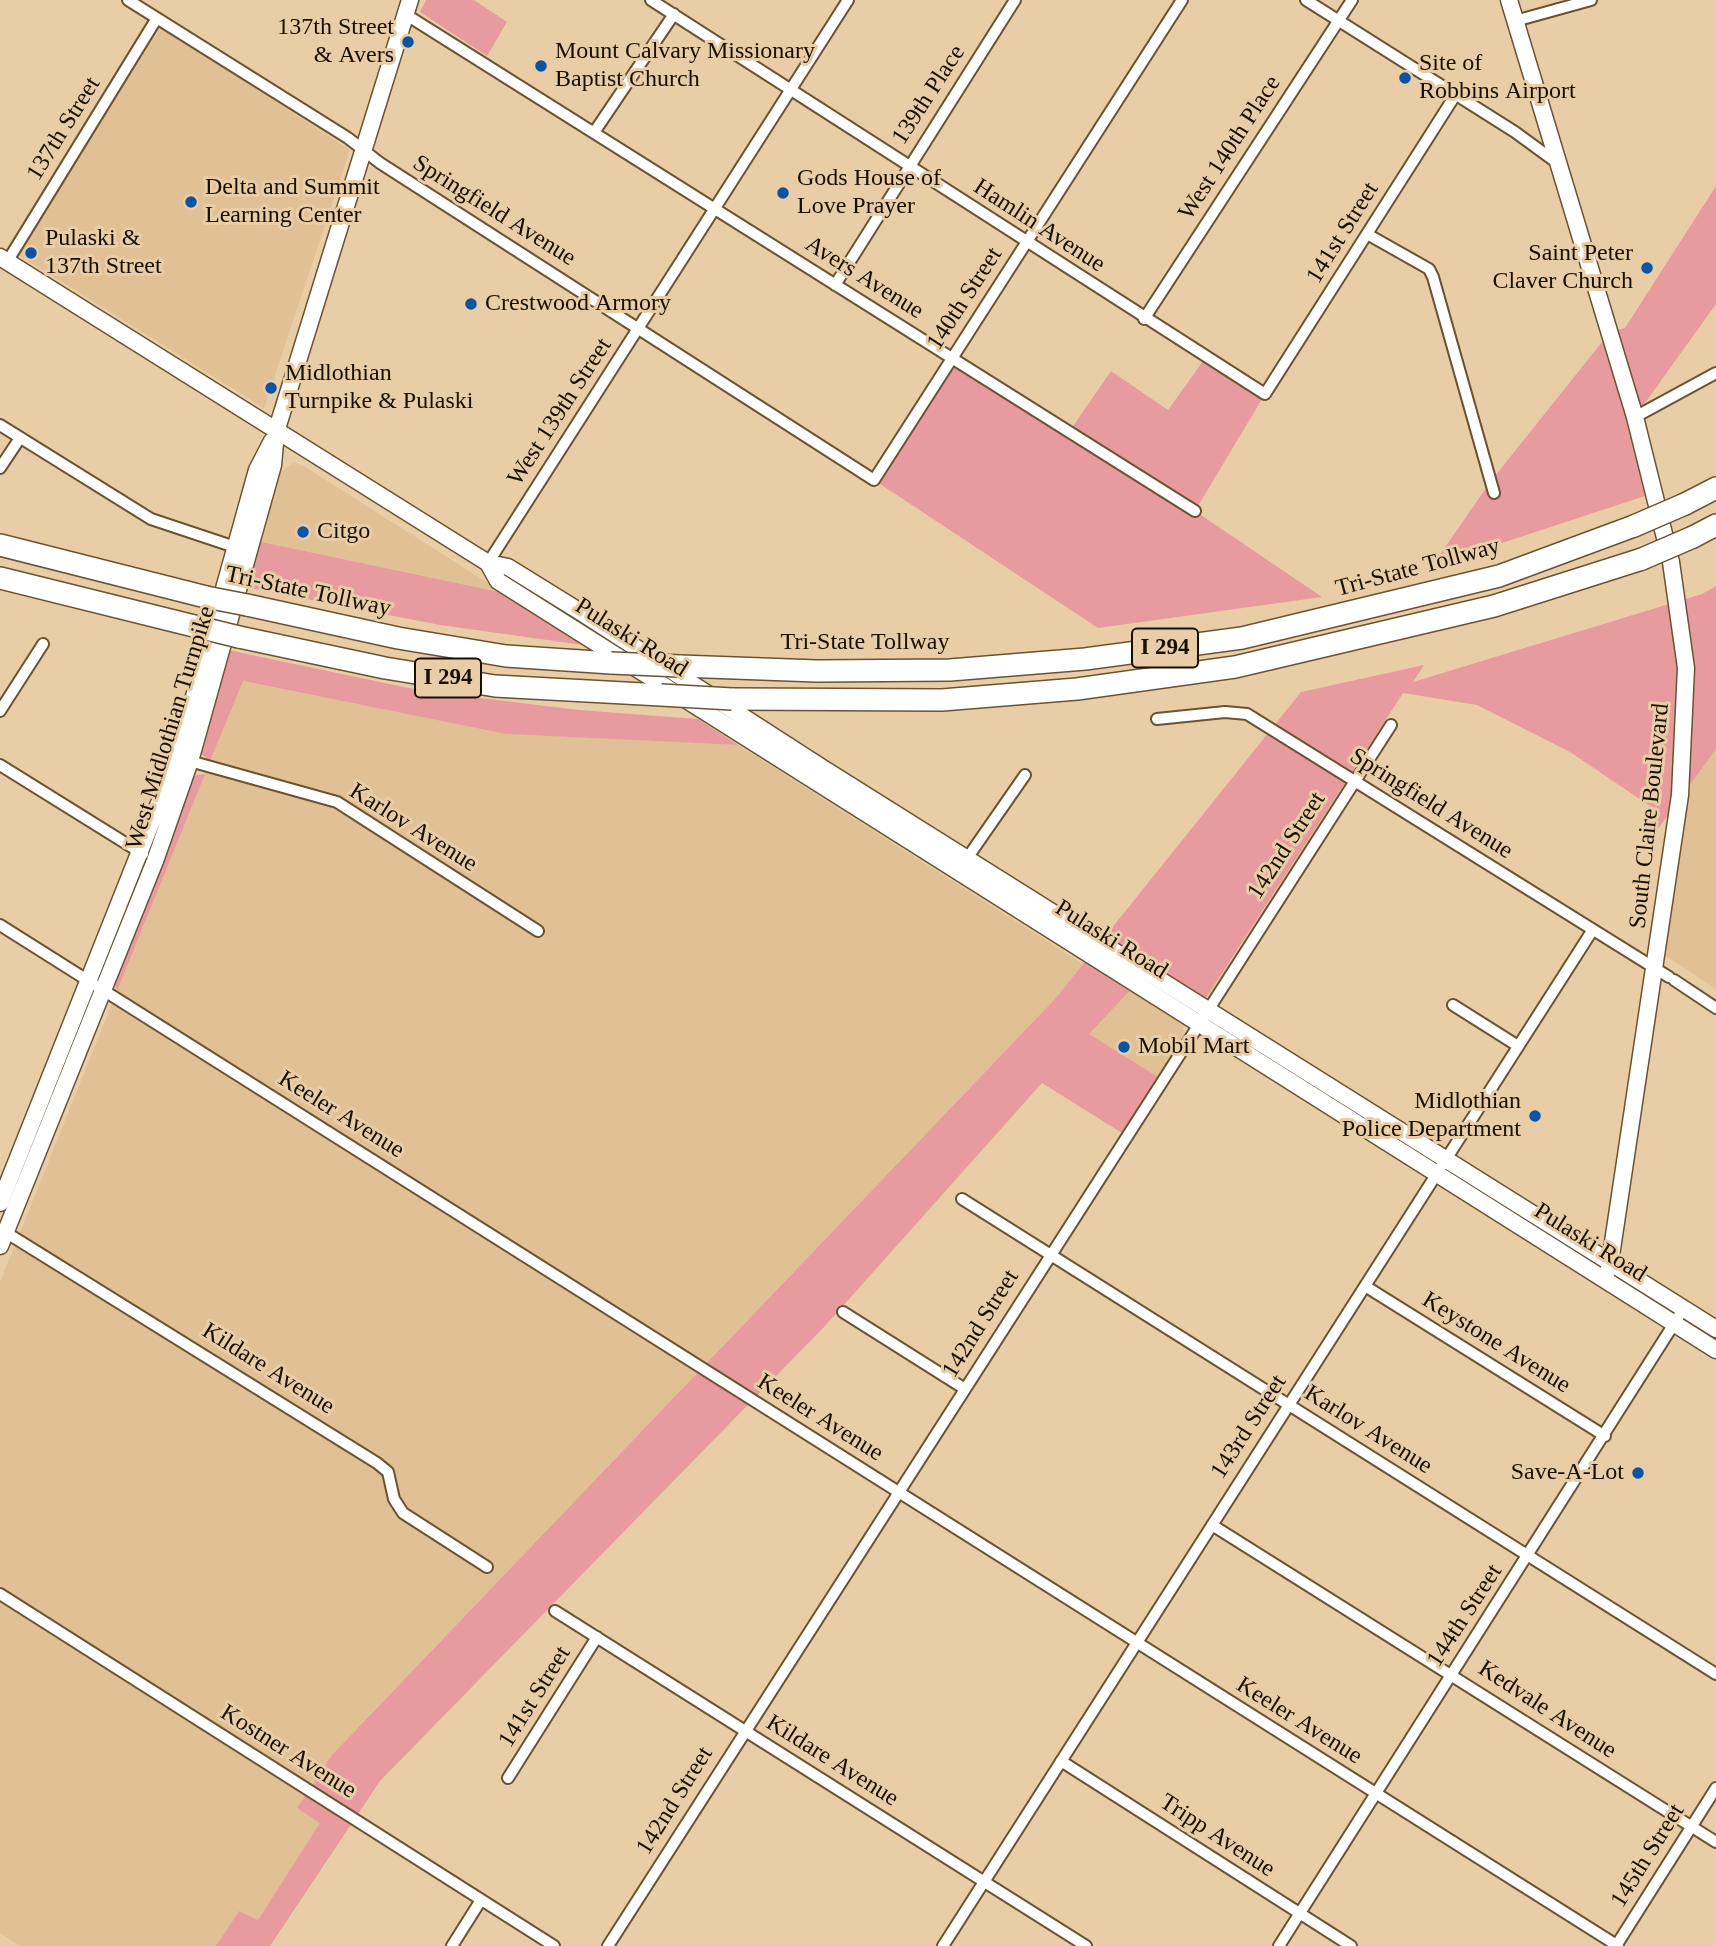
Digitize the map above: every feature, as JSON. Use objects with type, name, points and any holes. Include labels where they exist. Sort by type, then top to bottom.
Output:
[{"type":"highway","name":"Tri-State Tollway","points":[[0,545],[206,597],[398,638],[506,656],[817,671],[950,670],[1085,659],[1229,639],[1499,576],[1634,526],[1716,488]]},
{"type":"highway","name":"I 294","points":[[0,578],[198,627],[385,668],[495,686],[732,699],[942,700],[1077,689],[1235,667],[1494,606],[1642,559],[1716,525]]},
{"type":"main road","name":"South Claire Boulevard","points":[[1509,0],[1635,417],[1671,562],[1686,668],[1680,795],[1666,975],[1606,1280]]},
{"type":"main road","points":[[276,432],[407,7]]},
{"type":"main road","name":"Pulaski Road","points":[[4,259],[488,564],[508,568],[968,858],[1203,1017]]},
{"type":"main road","name":"West Midlothian Turnpike","points":[[2,1235],[95,985],[140,852],[183,760],[235,547],[257,470],[276,432]]},
{"type":"main road","name":"West Midlothian Turnpike","points":[[0,1203],[95,985],[155,861],[272,465],[276,432]]},
{"type":"main road","name":"Pulaski Road","points":[[488,564],[498,581],[1441,1165],[1611,1261],[1716,1329]]},
{"type":"main road","name":"Pulaski Road","points":[[1441,1165],[1606,1280],[1716,1350]]},
{"type":"street","name":"Springfield Avenue","points":[[128,0],[874,480]]},
{"type":"street","name":"Hamlin Avenue","points":[[651,0],[1265,394]]},
{"type":"street","name":"West 139th Street","points":[[488,564],[848,0]]},
{"type":"street","name":"139th Place","points":[[835,285],[1015,0]]},
{"type":"street","points":[[1306,0],[1456,94],[1556,162]]},
{"type":"street","name":"West 140th Place","points":[[1144,318],[1352,0]]},
{"type":"street","points":[[1515,21],[1591,0]]},
{"type":"street","name":"140th Street","points":[[874,480],[1180,1]]},
{"type":"street","name":"Avers Avenue","points":[[407,7],[715,209],[1195,511]]},
{"type":"street","points":[[595,131],[674,14]]},
{"type":"street","name":"137th Street","points":[[4,259],[157,18]]},
{"type":"street","name":"141st Street","points":[[1265,394],[1456,94]]},
{"type":"street","points":[[1367,234],[1429,269],[1433,277],[1494,494]]},
{"type":"street","points":[[1635,417],[1716,373]]},
{"type":"street","points":[[0,425],[151,519],[235,547]]},
{"type":"street","points":[[0,468],[20,438]]},
{"type":"street","points":[[0,711],[43,644]]},
{"type":"street","name":"Springfield Avenue","points":[[1157,719],[1225,712],[1247,714],[1716,1007]]},
{"type":"street","name":"142nd Street","points":[[608,1946],[1391,724]]},
{"type":"street","name":"Karlov Avenue","points":[[183,760],[337,802],[538,931]]},
{"type":"street","points":[[0,765],[155,861]]},
{"type":"street","points":[[968,858],[1026,775]]},
{"type":"street","name":"Keeler Avenue","points":[[0,925],[1617,1946]]},
{"type":"street","name":"143rd Street","points":[[943,1946],[1591,930]]},
{"type":"street","points":[[1453,1005],[1518,1046]]},
{"type":"street","name":"Karlov Avenue","points":[[962,1199],[1716,1674]]},
{"type":"street","name":"Kildare Avenue","points":[[2,1235],[377,1463],[388,1472],[394,1499],[403,1513],[487,1567]]},
{"type":"street","name":"Keystone Avenue","points":[[1364,1286],[1605,1436]]},
{"type":"street","name":"144th Street","points":[[1279,1946],[1685,1308]]},
{"type":"street","points":[[843,1312],[965,1389]]},
{"type":"street","name":"Kedvale Avenue","points":[[1212,1525],[1716,1842]]},
{"type":"street","name":"Kostner Avenue","points":[[0,1594],[554,1946]]},
{"type":"street","name":"Kildare Avenue","points":[[555,1611],[1086,1946]]},
{"type":"street","name":"141st Street","points":[[508,1778],[597,1637]]},
{"type":"street","name":"Tripp Avenue","points":[[1061,1761],[1351,1946]]},
{"type":"street","name":"145th Street","points":[[1617,1946],[1716,1788]]},
{"type":"street","points":[[452,1946],[481,1900]]},
{"type":"shaded area","points":[[426,0],[474,0],[507,22],[487,56],[420,12]]},
{"type":"shaded area","name":"Delta and Summit Learning Center","points":[[161,27],[350,150],[264,408],[17,254]]},
{"type":"shaded area","points":[[1716,186],[1716,304],[1635,417],[1654,493],[1432,566],[1491,481],[1610,332],[1625,328]]},
{"type":"shaded area","points":[[1206,357],[1265,394],[1195,511],[1322,597],[1098,628],[874,480],[952,358],[1069,432],[1111,371],[1168,410]]},
{"type":"shaded area","points":[[293,463],[302,465],[504,593],[257,541],[275,477]]},
{"type":"shaded area","points":[[257,541],[504,593],[583,645],[440,625],[245,587]]},
{"type":"shaded area","points":[[1716,586],[1716,749],[1647,844],[1656,810],[1570,752],[1477,705],[1403,693],[1206,998],[1153,966],[1089,1034],[1158,1077],[1122,1133],[1042,1083],[825,1326],[380,1781],[270,1946],[216,1946],[239,1911],[258,1920],[320,1823],[297,1808],[332,1755],[1055,999],[1301,692],[1424,665],[1413,682],[1702,594]]},
{"type":"shaded area","points":[[228,650],[423,691],[579,710],[698,719],[738,745],[506,734],[243,681],[210,761],[200,753]]},
{"type":"shaded area","points":[[242,681],[506,734],[738,745],[1083,964],[1055,999],[332,1755],[297,1808],[321,1823],[258,1920],[239,1911],[216,1946],[20,1946],[0,1933],[0,1282]]},
{"type":"shaded area","points":[[1716,749],[1716,989],[1662,953],[1684,793]]},
{"type":"shaded area","points":[[205,774],[117,991],[114,983],[190,782],[196,775]]},
{"type":"shaded area","points":[[1132,988],[1183,1022],[1184,1037],[1158,1077],[1088,1034]]},
{"type":"place","name":"137th Street & Avers","points":[[408,42]]},
{"type":"place","name":"Mount Calvary Missionary Baptist Church","points":[[541,66]]},
{"type":"place","name":"Site of Robbins Airport","points":[[1405,78]]},
{"type":"place","name":"Gods House of Love Prayer","points":[[783,193]]},
{"type":"place","name":"Delta and Summit Learning Center","points":[[191,202]]},
{"type":"place","name":"Pulaski & 137th Street","points":[[31,253]]},
{"type":"place","name":"Saint Peter Claver Church","points":[[1647,268]]},
{"type":"place","name":"Crestwood Armory","points":[[471,304]]},
{"type":"place","name":"Midlothian Turnpike & Pulaski","points":[[271,388]]},
{"type":"place","name":"Citgo","points":[[303,532]]},
{"type":"place","name":"Mobil Mart","points":[[1124,1047]]},
{"type":"place","name":"Midlothian Police Department","points":[[1535,1116]]},
{"type":"place","name":"Save-A-Lot","points":[[1638,1473]]}]
